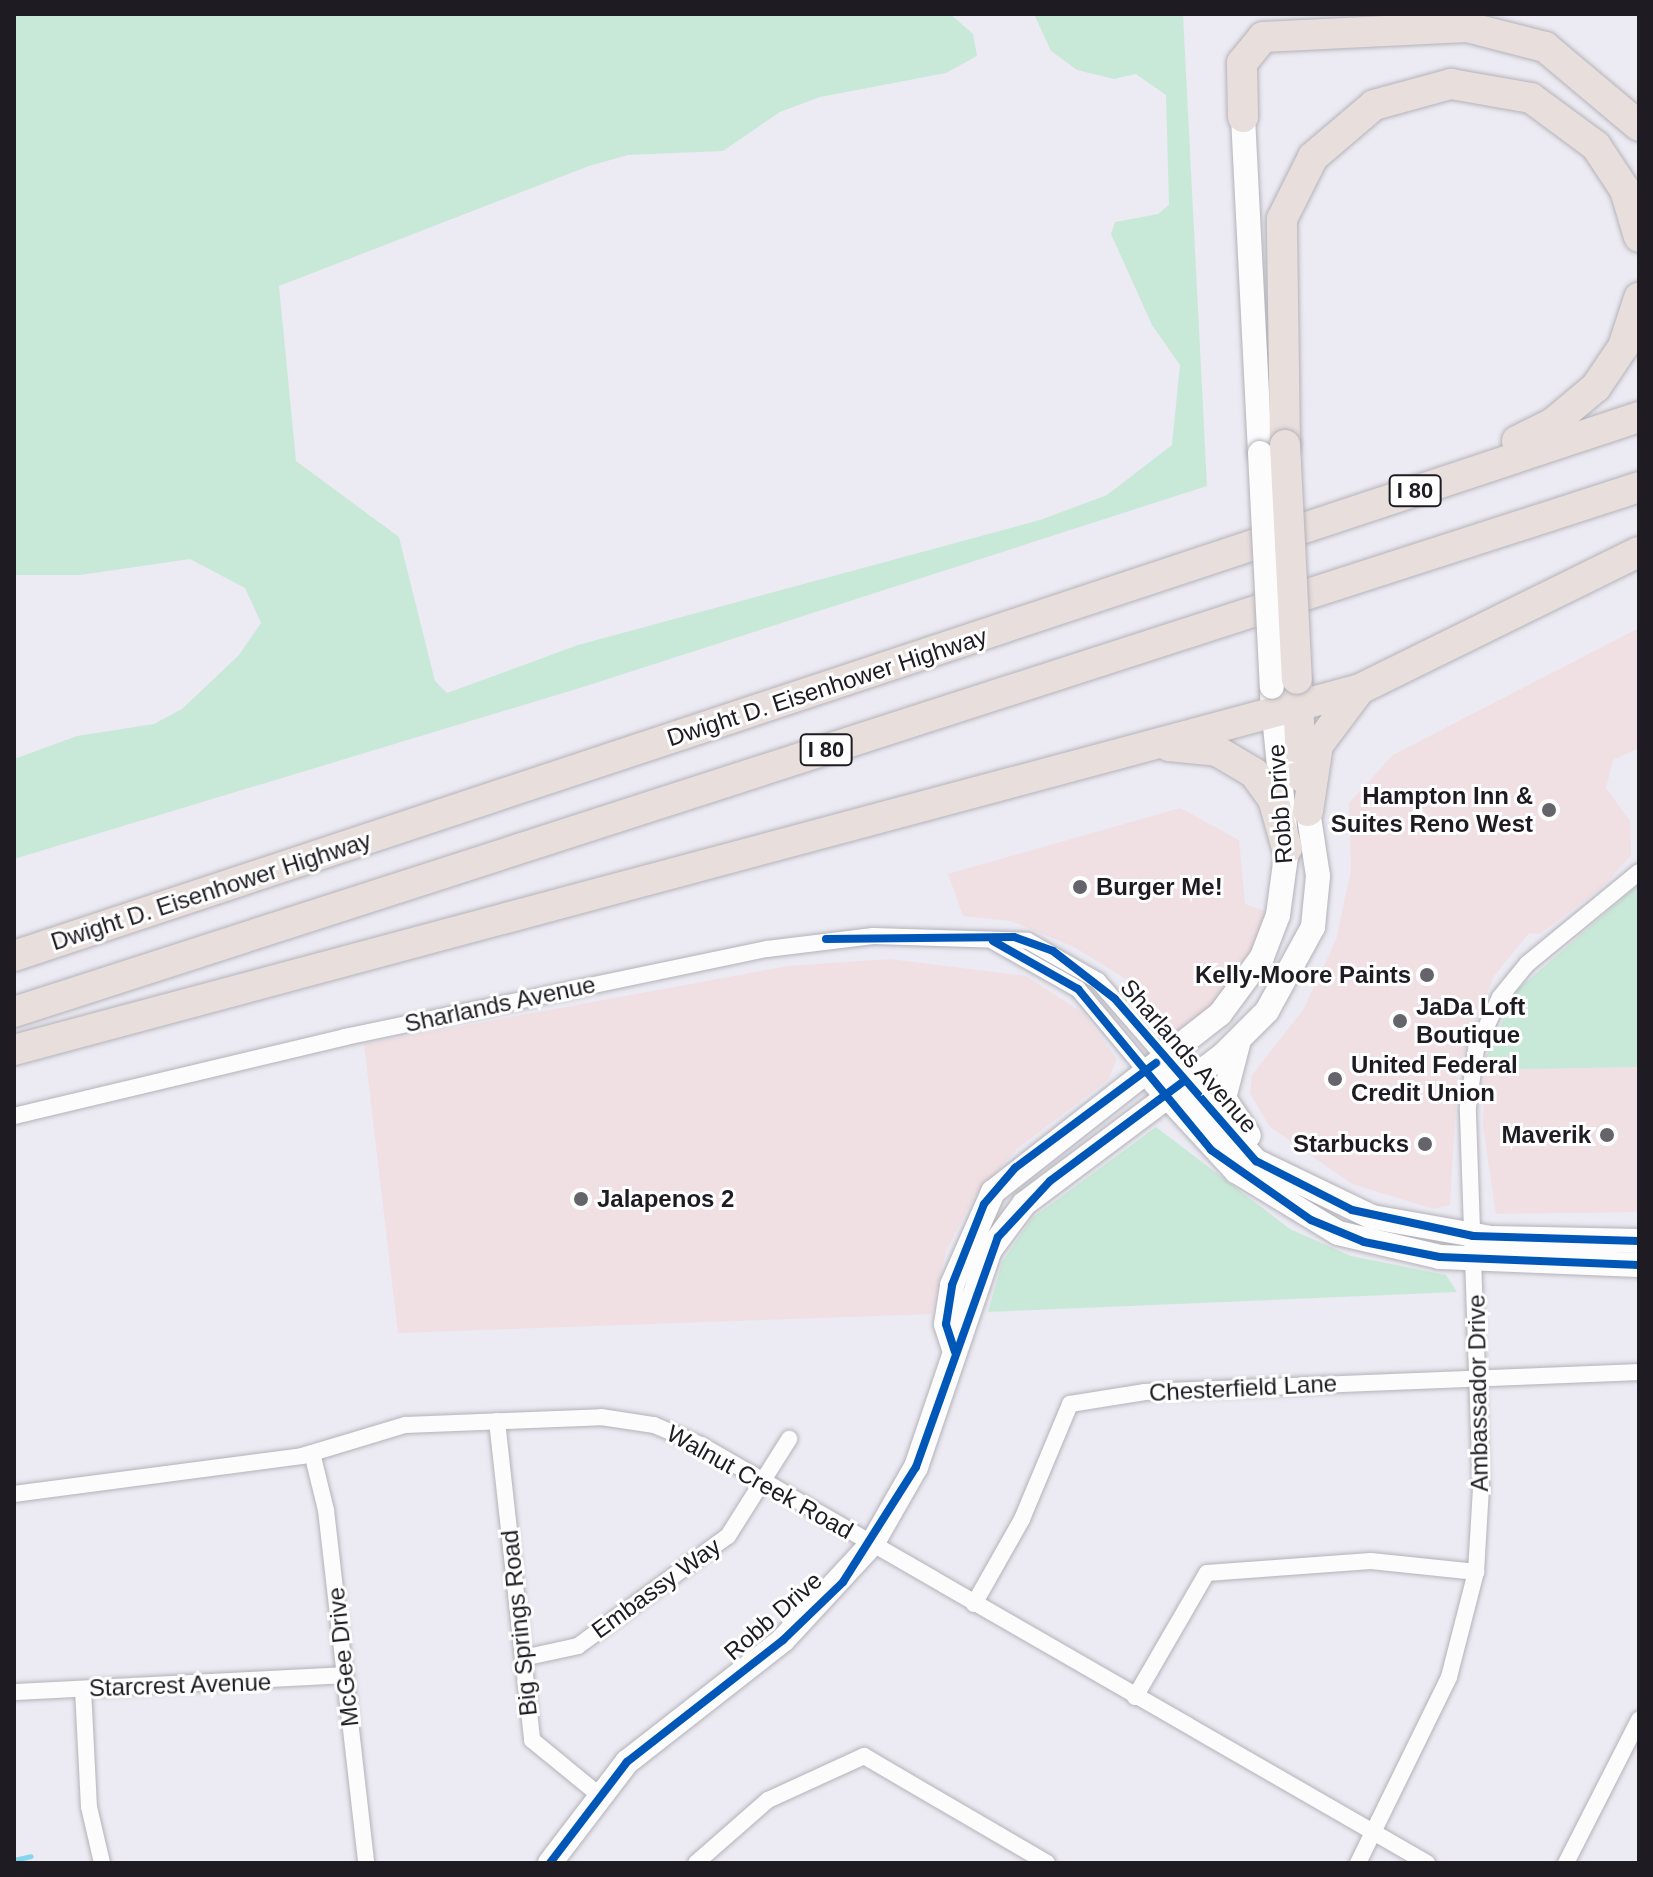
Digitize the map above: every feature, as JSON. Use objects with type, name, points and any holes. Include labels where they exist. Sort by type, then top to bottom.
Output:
[{"type":"highway","points":[[1243,117],[1242,63],[1263,37],[1467,27],[1545,47],[1639,126]]},
{"type":"highway","points":[[1308,811],[1285,694],[1272,449],[1282,219],[1313,157],[1374,105],[1451,84],[1531,98],[1596,146],[1625,190],[1639,237]]},
{"type":"highway","points":[[1192,566],[1230,538],[1553,423],[1609,371],[1639,298]]},
{"type":"highway","name":"Dwight D. Eisenhower Highway","points":[[14,956],[1639,417]]},
{"type":"highway","name":"I 80","points":[[14,1012],[1639,487]]},
{"type":"highway","points":[[14,1050],[1120,752],[1285,694],[1360,689],[1639,552]]},
{"type":"highway","points":[[1308,811],[1318,745],[1360,689]]},
{"type":"highway","points":[[1120,752],[1201,747],[1231,757],[1264,785],[1287,848]]},
{"type":"main road","points":[[1243,117],[1272,449]]},
{"type":"main road","name":"Robb Drive","points":[[955,1352],[946,1324],[952,1285],[984,1204],[1015,1168],[1220,1014],[1252,975],[1278,915],[1287,848],[1285,694]]},
{"type":"main road","name":"Robb Drive","points":[[550,1863],[598,1794],[658,1734],[816,1611],[872,1544],[916,1467],[955,1352],[968,1331],[990,1250],[1024,1204],[1239,1042],[1296,970],[1313,927],[1318,876],[1308,811]]},
{"type":"main road","points":[[1239,1042],[1224,1078],[1228,1109],[1328,1200]]},
{"type":"main road","name":"Sharlands Avenue","points":[[1155,1064],[1236,1171],[1311,1220],[1392,1249],[1475,1261],[1639,1265]]},
{"type":"main road","name":"Sharlands Avenue","points":[[1174,1089],[1256,1161],[1328,1200],[1394,1224],[1473,1236],[1639,1241]]},
{"type":"street","name":"Ambassador Drive","points":[[1358,1863],[1449,1677],[1476,1572],[1477,1378],[1468,1087],[1491,1013],[1537,954],[1639,872]]},
{"type":"street","name":"Sharlands Avenue","points":[[14,1116],[169,1074],[767,949],[876,935],[1028,941],[1077,965],[1155,1064]]},
{"type":"street","name":"Chesterfield Lane","points":[[974,1604],[1022,1519],[1070,1404],[1145,1392],[1639,1372]]},
{"type":"street","name":"Walnut Creek Road","points":[[14,1494],[312,1453],[386,1428],[601,1417],[654,1425],[764,1482],[1427,1863]]},
{"type":"street","name":"Big Springs Road","points":[[497,1421],[532,1740],[598,1794]]},
{"type":"street","name":"Embassy Way","points":[[523,1658],[578,1646],[728,1536],[789,1439]]},
{"type":"street","name":"McGee Drive","points":[[312,1453],[326,1510],[366,1863]]},
{"type":"street","points":[[1135,1697],[1207,1573],[1371,1561],[1476,1572]]},
{"type":"street","name":"Starcrest Avenue","points":[[14,1692],[345,1675]]},
{"type":"street","points":[[83,1689],[87,1796],[102,1863]]},
{"type":"street","points":[[1566,1863],[1639,1720]]},
{"type":"street","points":[[696,1863],[768,1800],[864,1756],[1047,1863]]},
{"type":"shaded area","points":[[1639,628],[1639,748],[1613,760],[1606,788],[1630,821],[1631,856],[1601,888],[1540,934],[1529,933],[1494,976],[1458,1068],[1450,1205],[1434,1209],[1352,1184],[1269,1126],[1250,1093],[1252,1075],[1303,1010],[1336,940],[1351,870],[1349,803],[1393,755]]},
{"type":"shaded area","points":[[1180,808],[1239,840],[1245,904],[1268,912],[1254,948],[1208,1010],[1177,1033],[1156,1026],[1126,979],[1074,947],[1011,921],[963,916],[948,874]]},
{"type":"shaded area","points":[[890,959],[1026,976],[1083,1013],[1117,1059],[1108,1080],[1018,1148],[976,1194],[946,1251],[932,1314],[398,1333],[364,1044],[788,966]]},
{"type":"shaded area","points":[[1639,1067],[1639,1212],[1496,1214],[1483,1126],[1485,1070]]},
{"type":"green space","points":[[14,14],[950,14],[973,34],[977,56],[946,73],[820,97],[780,112],[723,151],[628,155],[589,166],[279,286],[296,461],[399,537],[435,681],[447,693],[578,645],[1040,520],[1107,495],[1172,445],[1180,365],[1152,325],[1111,234],[1115,222],[1158,214],[1169,205],[1166,95],[1136,74],[1114,79],[1077,70],[1051,51],[1034,14],[1183,14],[1207,486],[583,687],[14,859],[14,759],[77,736],[154,724],[182,709],[239,655],[261,623],[245,588],[190,559],[80,575],[14,575]]},
{"type":"green space","points":[[1639,884],[1639,1067],[1480,1070],[1517,990]]},
{"type":"green space","points":[[1156,1127],[1290,1229],[1351,1256],[1446,1275],[1457,1292],[988,1312],[1002,1262],[1032,1218]]},
{"type":"waterway","points":[[14,1860],[31,1856]]},
{"type":"cycle path","points":[[826,939],[1014,937],[1053,951],[1115,999],[1256,1161],[1352,1210],[1473,1236],[1639,1241]]},
{"type":"cycle path","points":[[993,941],[1078,989],[1211,1150],[1311,1220],[1364,1242],[1440,1257],[1639,1265]]},
{"type":"cycle path","points":[[955,1352],[946,1324],[952,1285],[984,1204],[1015,1168],[1156,1063]]},
{"type":"cycle path","points":[[550,1863],[627,1762],[783,1640],[843,1582],[916,1467],[998,1237],[1050,1181],[1183,1082]]},
{"type":"place","name":"Hampton Inn & Suites Reno West","points":[[1549,810]]},
{"type":"place","name":"Burger Me!","points":[[1080,887]]},
{"type":"place","name":"Kelly-Moore Paints","points":[[1427,975]]},
{"type":"place","name":"JaDa Loft Boutique","points":[[1400,1021]]},
{"type":"place","name":"United Federal Credit Union","points":[[1335,1079]]},
{"type":"place","name":"Maverik","points":[[1607,1135]]},
{"type":"place","name":"Starbucks","points":[[1425,1144]]},
{"type":"place","name":"Jalapenos 2","points":[[581,1199]]}]
